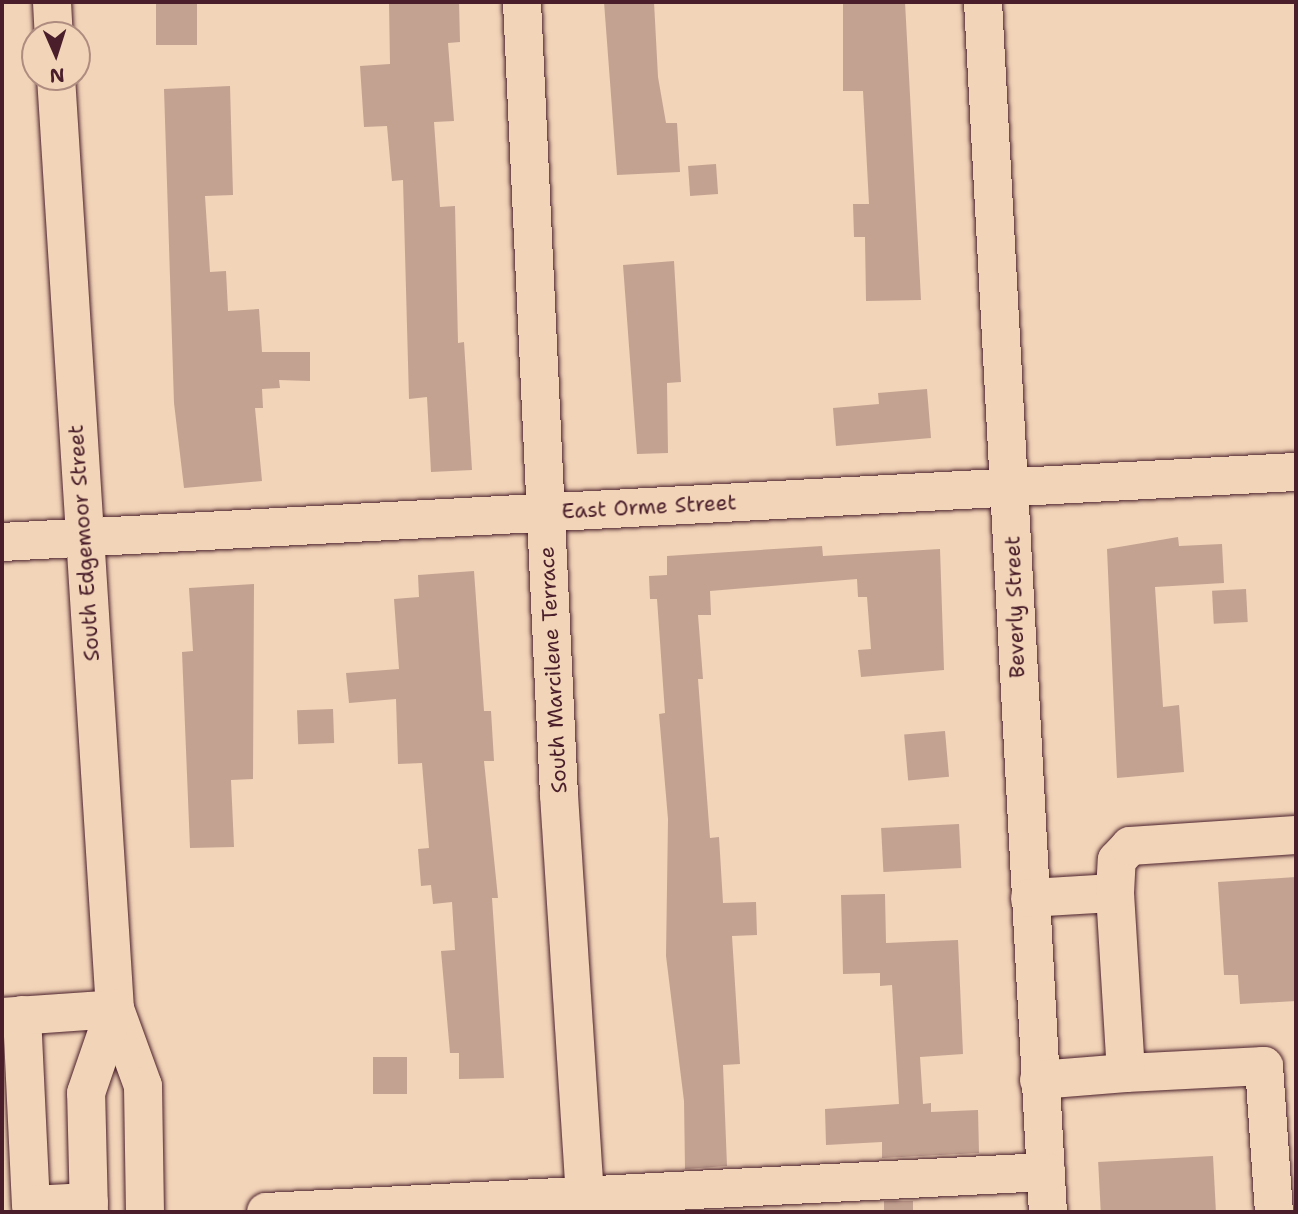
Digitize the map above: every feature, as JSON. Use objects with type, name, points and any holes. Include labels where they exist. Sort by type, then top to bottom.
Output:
[{"type":"street","points":[[52,2],[53,21]]},
{"type":"street","name":"South Marcilene Terrace","points":[[522,2],[546,513],[586,1206]]},
{"type":"street","name":"Beverly Street","points":[[983,2],[1048,1212]]},
{"type":"street","name":"South Edgemoor Street","points":[[57,91],[83,538],[115,1009],[143,1086],[145,1212]]},
{"type":"street","name":"East Orme Street","points":[[2,542],[1296,472]]},
{"type":"street","points":[[1126,1073],[1115,892],[1116,860],[1130,846],[1296,835]]},
{"type":"street","points":[[1030,898],[1115,892]]},
{"type":"street","points":[[89,1207],[31,1209],[13,1082],[12,1016],[115,1009]]},
{"type":"street","name":"South Edgemoor Street","points":[[89,1207],[86,1093],[115,1009]]},
{"type":"street","points":[[1039,1080],[1280,1066],[1274,1212]]},
{"type":"street","points":[[266,1212],[586,1206],[1045,1172]]},
{"type":"building","points":[[156,2],[197,2],[197,45],[156,45]]},
{"type":"building","points":[[389,2],[459,2],[460,42],[448,43],[454,121],[434,122],[440,207],[455,206],[458,343],[464,342],[472,470],[431,472],[427,397],[409,399],[403,180],[392,181],[387,126],[364,127],[360,66],[390,64]]},
{"type":"building","points":[[604,2],[654,2],[658,77],[666,123],[677,123],[680,172],[617,175]]},
{"type":"building","points":[[843,2],[905,2],[921,300],[866,301],[865,237],[854,237],[853,204],[869,204],[863,91],[843,91]]},
{"type":"building","points":[[230,86],[233,195],[205,196],[210,272],[226,271],[228,311],[259,309],[262,352],[310,352],[310,381],[279,380],[280,388],[262,389],[263,408],[255,408],[262,481],[184,488],[174,403],[164,89]]},
{"type":"building","points":[[716,164],[718,194],[690,196],[688,166]]},
{"type":"building","points":[[674,261],[681,382],[667,383],[668,453],[637,454],[623,265]]},
{"type":"building","points":[[927,389],[931,438],[836,446],[833,408],[879,404],[878,393]]},
{"type":"building","points":[[1178,537],[1179,546],[1222,544],[1224,583],[1155,587],[1163,707],[1179,705],[1184,772],[1117,778],[1107,549]]},
{"type":"building","points":[[822,546],[823,556],[940,549],[944,670],[861,677],[858,650],[871,649],[867,597],[858,597],[857,579],[710,591],[711,615],[698,615],[703,679],[698,679],[710,838],[719,837],[723,903],[756,902],[757,935],[732,936],[740,1064],[723,1065],[727,1166],[685,1169],[684,1101],[666,956],[668,819],[659,714],[665,713],[657,599],[650,599],[649,576],[667,575],[667,556]]},
{"type":"building","points":[[474,571],[484,711],[491,711],[494,761],[484,761],[498,898],[492,898],[504,1078],[459,1079],[459,1053],[450,1053],[441,951],[455,950],[452,902],[433,904],[431,885],[421,886],[418,849],[429,848],[422,763],[398,764],[396,699],[349,703],[346,673],[399,669],[394,599],[419,597],[418,575]]},
{"type":"building","points":[[254,584],[253,779],[231,780],[234,847],[190,848],[182,652],[193,651],[189,588]]},
{"type":"building","points":[[1246,589],[1248,622],[1214,624],[1212,591]]},
{"type":"building","points":[[333,709],[334,743],[298,744],[297,710]]},
{"type":"building","points":[[945,731],[949,777],[908,780],[904,735]]},
{"type":"building","points":[[959,824],[961,868],[883,872],[881,828]]},
{"type":"building","points":[[1296,877],[1296,1001],[1240,1004],[1238,975],[1224,975],[1218,882]]},
{"type":"building","points":[[885,894],[886,943],[958,940],[963,1054],[920,1057],[923,1104],[931,1103],[931,1112],[978,1110],[979,1153],[882,1158],[882,1142],[826,1145],[825,1109],[899,1104],[892,985],[880,986],[880,973],[843,974],[841,895]]},
{"type":"building","points":[[373,1057],[407,1057],[407,1094],[373,1094]]},
{"type":"building","points":[[1213,1156],[1216,1212],[1101,1212],[1098,1162]]},
{"type":"building","points":[[884,1201],[913,1201],[913,1212],[884,1212]]}]
